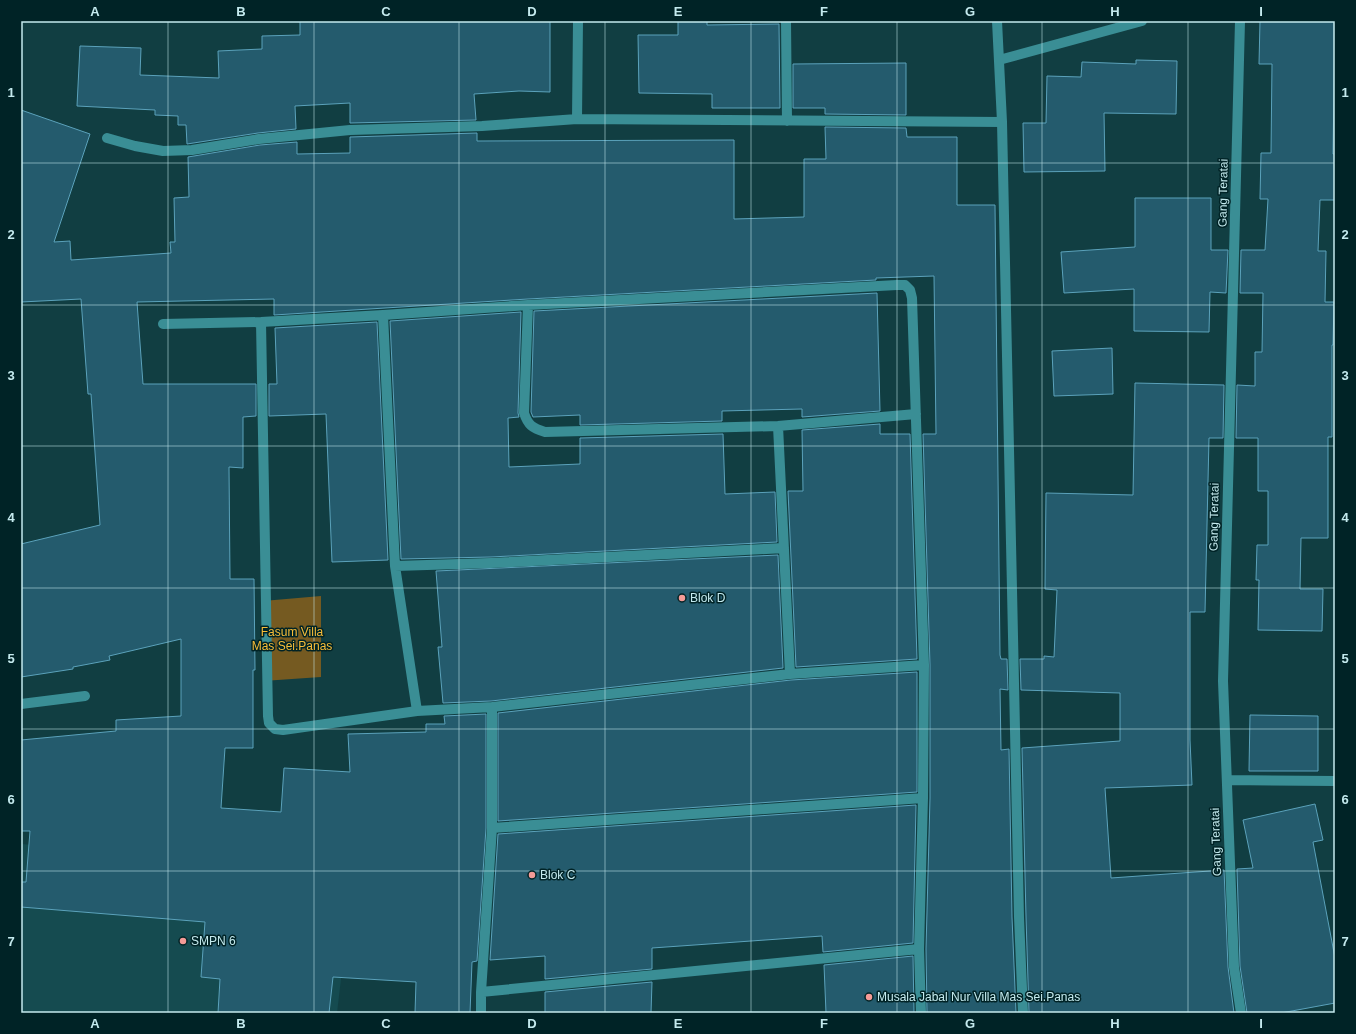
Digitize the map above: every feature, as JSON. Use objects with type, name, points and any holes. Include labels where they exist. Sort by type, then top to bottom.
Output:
[{"type":"street","points":[[577,119],[578,21]]},
{"type":"street","points":[[786,21],[787,121]]},
{"type":"street","points":[[997,21],[1002,122],[1018,901],[1022,1013]]},
{"type":"street","points":[[999,60],[1142,21]]},
{"type":"street","name":"Gang Teratai","points":[[1240,21],[1223,681],[1234,967],[1241,1013]]},
{"type":"street","points":[[108,138],[136,146],[163,151],[192,150],[259,139],[350,130],[482,126],[577,119],[1002,122]]},
{"type":"street","points":[[163,324],[261,322],[383,315],[528,304],[905,285],[910,290],[912,298],[924,665],[923,798],[919,949],[921,1013]]},
{"type":"street","points":[[528,304],[524,412],[527,422],[536,429],[545,432],[778,426],[916,414]]},
{"type":"street","points":[[383,315],[395,566],[417,711]]},
{"type":"street","points":[[261,322],[269,723],[275,729],[283,730],[417,711],[492,707],[790,674],[924,665]]},
{"type":"street","points":[[778,426],[790,674]]},
{"type":"street","points":[[395,566],[491,563],[784,548]]},
{"type":"street","points":[[21,704],[85,696]]},
{"type":"street","points":[[481,1013],[481,992],[492,828],[492,707]]},
{"type":"street","points":[[1227,780],[1335,781]]},
{"type":"street","points":[[492,828],[923,798]]},
{"type":"street","points":[[481,992],[919,949]]},
{"type":"shaded area","name":"SMPN 6","points":[[21,844],[354,869],[337,1013],[21,1013]]},
{"type":"green space","name":"Fasum Villa Mas Sei.Panas","points":[[321,596],[321,677],[263,681],[263,601]]},
{"type":"building","points":[[300,21],[550,21],[550,92],[519,91],[474,94],[476,120],[350,123],[350,103],[295,106],[296,129],[258,133],[187,144],[186,125],[178,125],[178,116],[155,115],[155,110],[77,106],[80,46],[141,48],[140,75],[219,78],[218,51],[262,49],[262,36],[300,35]]},
{"type":"building","points":[[678,21],[707,21],[707,25],[779,24],[780,108],[712,108],[712,94],[639,93],[638,35],[678,35]]},
{"type":"building","points":[[1260,21],[1335,21],[1333,154],[1335,154],[1335,200],[1320,200],[1318,251],[1326,251],[1325,302],[1334,302],[1332,345],[1332,437],[1328,437],[1328,538],[1301,538],[1300,589],[1323,589],[1322,631],[1258,630],[1259,580],[1256,580],[1257,545],[1268,545],[1268,491],[1258,491],[1258,438],[1236,438],[1237,385],[1255,386],[1255,352],[1262,352],[1263,293],[1240,293],[1241,250],[1265,250],[1268,199],[1260,199],[1261,153],[1271,153],[1272,64],[1259,64]]},
{"type":"building","points":[[1136,60],[1177,61],[1176,114],[1104,113],[1105,171],[1024,172],[1023,123],[1046,123],[1047,76],[1081,77],[1082,62],[1136,64]]},
{"type":"building","points":[[906,63],[906,115],[825,114],[825,108],[793,108],[793,64]]},
{"type":"building","points":[[21,110],[90,134],[54,242],[70,241],[71,260],[171,253],[170,242],[175,242],[174,198],[189,197],[188,157],[260,145],[297,142],[297,154],[350,153],[350,137],[477,133],[477,141],[734,140],[734,219],[804,217],[804,159],[826,159],[825,127],[906,128],[907,137],[957,137],[957,205],[995,205],[1000,655],[1001,659],[1007,659],[1008,690],[1000,689],[1001,750],[1009,749],[1012,917],[1016,1013],[927,1013],[926,949],[930,798],[930,665],[923,434],[936,434],[934,276],[876,278],[876,280],[528,299],[274,315],[274,299],[137,302],[143,384],[256,384],[256,416],[243,417],[243,468],[229,467],[230,579],[254,579],[255,670],[253,670],[253,748],[225,748],[221,808],[281,812],[284,768],[350,772],[348,734],[426,732],[426,724],[445,724],[444,716],[486,714],[486,828],[477,961],[472,962],[470,1013],[415,1013],[416,982],[333,977],[329,1013],[218,1013],[220,979],[201,977],[205,922],[21,907],[21,882],[26,882],[30,831],[21,831],[21,740],[116,731],[116,720],[181,716],[181,639],[109,656],[110,660],[73,667],[73,669],[21,677],[21,544],[100,525],[91,394],[88,394],[81,299],[21,302]]},
{"type":"building","points":[[1135,198],[1211,198],[1211,250],[1228,250],[1226,293],[1210,292],[1209,332],[1134,331],[1134,289],[1064,293],[1061,252],[1135,247]]},
{"type":"building","points":[[877,293],[880,411],[802,417],[802,409],[722,411],[722,421],[580,425],[580,415],[533,417],[531,412],[534,311]]},
{"type":"building","points":[[521,312],[519,417],[508,418],[509,467],[580,464],[580,438],[723,434],[725,494],[775,492],[777,542],[491,557],[401,559],[390,321]]},
{"type":"building","points":[[377,322],[388,560],[332,562],[326,414],[269,416],[269,384],[277,384],[275,328]]},
{"type":"building","points":[[1112,348],[1113,394],[1054,396],[1052,351]]},
{"type":"building","points":[[1135,383],[1224,385],[1223,438],[1209,438],[1205,612],[1190,612],[1190,740],[1192,785],[1105,788],[1111,878],[1224,870],[1228,967],[1234,1013],[1029,1013],[1022,748],[1120,741],[1120,693],[1021,690],[1020,659],[1044,659],[1044,656],[1054,657],[1057,590],[1045,589],[1046,493],[1133,495]]},
{"type":"building","points":[[880,424],[880,434],[910,434],[917,659],[796,667],[788,491],[803,491],[802,430]]},
{"type":"building","points":[[778,555],[783,668],[491,701],[443,703],[438,647],[442,647],[436,571]]},
{"type":"building","points":[[917,672],[917,792],[498,821],[498,713],[791,680]]},
{"type":"building","points":[[1250,715],[1318,716],[1318,771],[1249,771]]},
{"type":"building","points":[[1315,804],[1323,840],[1313,842],[1335,958],[1335,1003],[1281,1013],[1247,1013],[1240,966],[1237,869],[1253,868],[1243,820]]},
{"type":"building","points":[[916,805],[913,943],[823,952],[822,936],[652,948],[652,969],[545,979],[545,956],[490,960],[498,834]]},
{"type":"building","name":"Musala Jabal Nur Villa Mas Sei.Panas","points":[[913,956],[914,1013],[826,1013],[824,965]]},
{"type":"building","points":[[652,982],[651,1013],[545,1013],[545,992]]},
{"type":"place","name":"Blok D","points":[[682,598]]},
{"type":"place","name":"Blok C","points":[[532,875]]},
{"type":"place","name":"SMPN 6","points":[[183,941]]},
{"type":"place","name":"Musala Jabal Nur Villa Mas Sei.Panas","points":[[869,997]]}]
